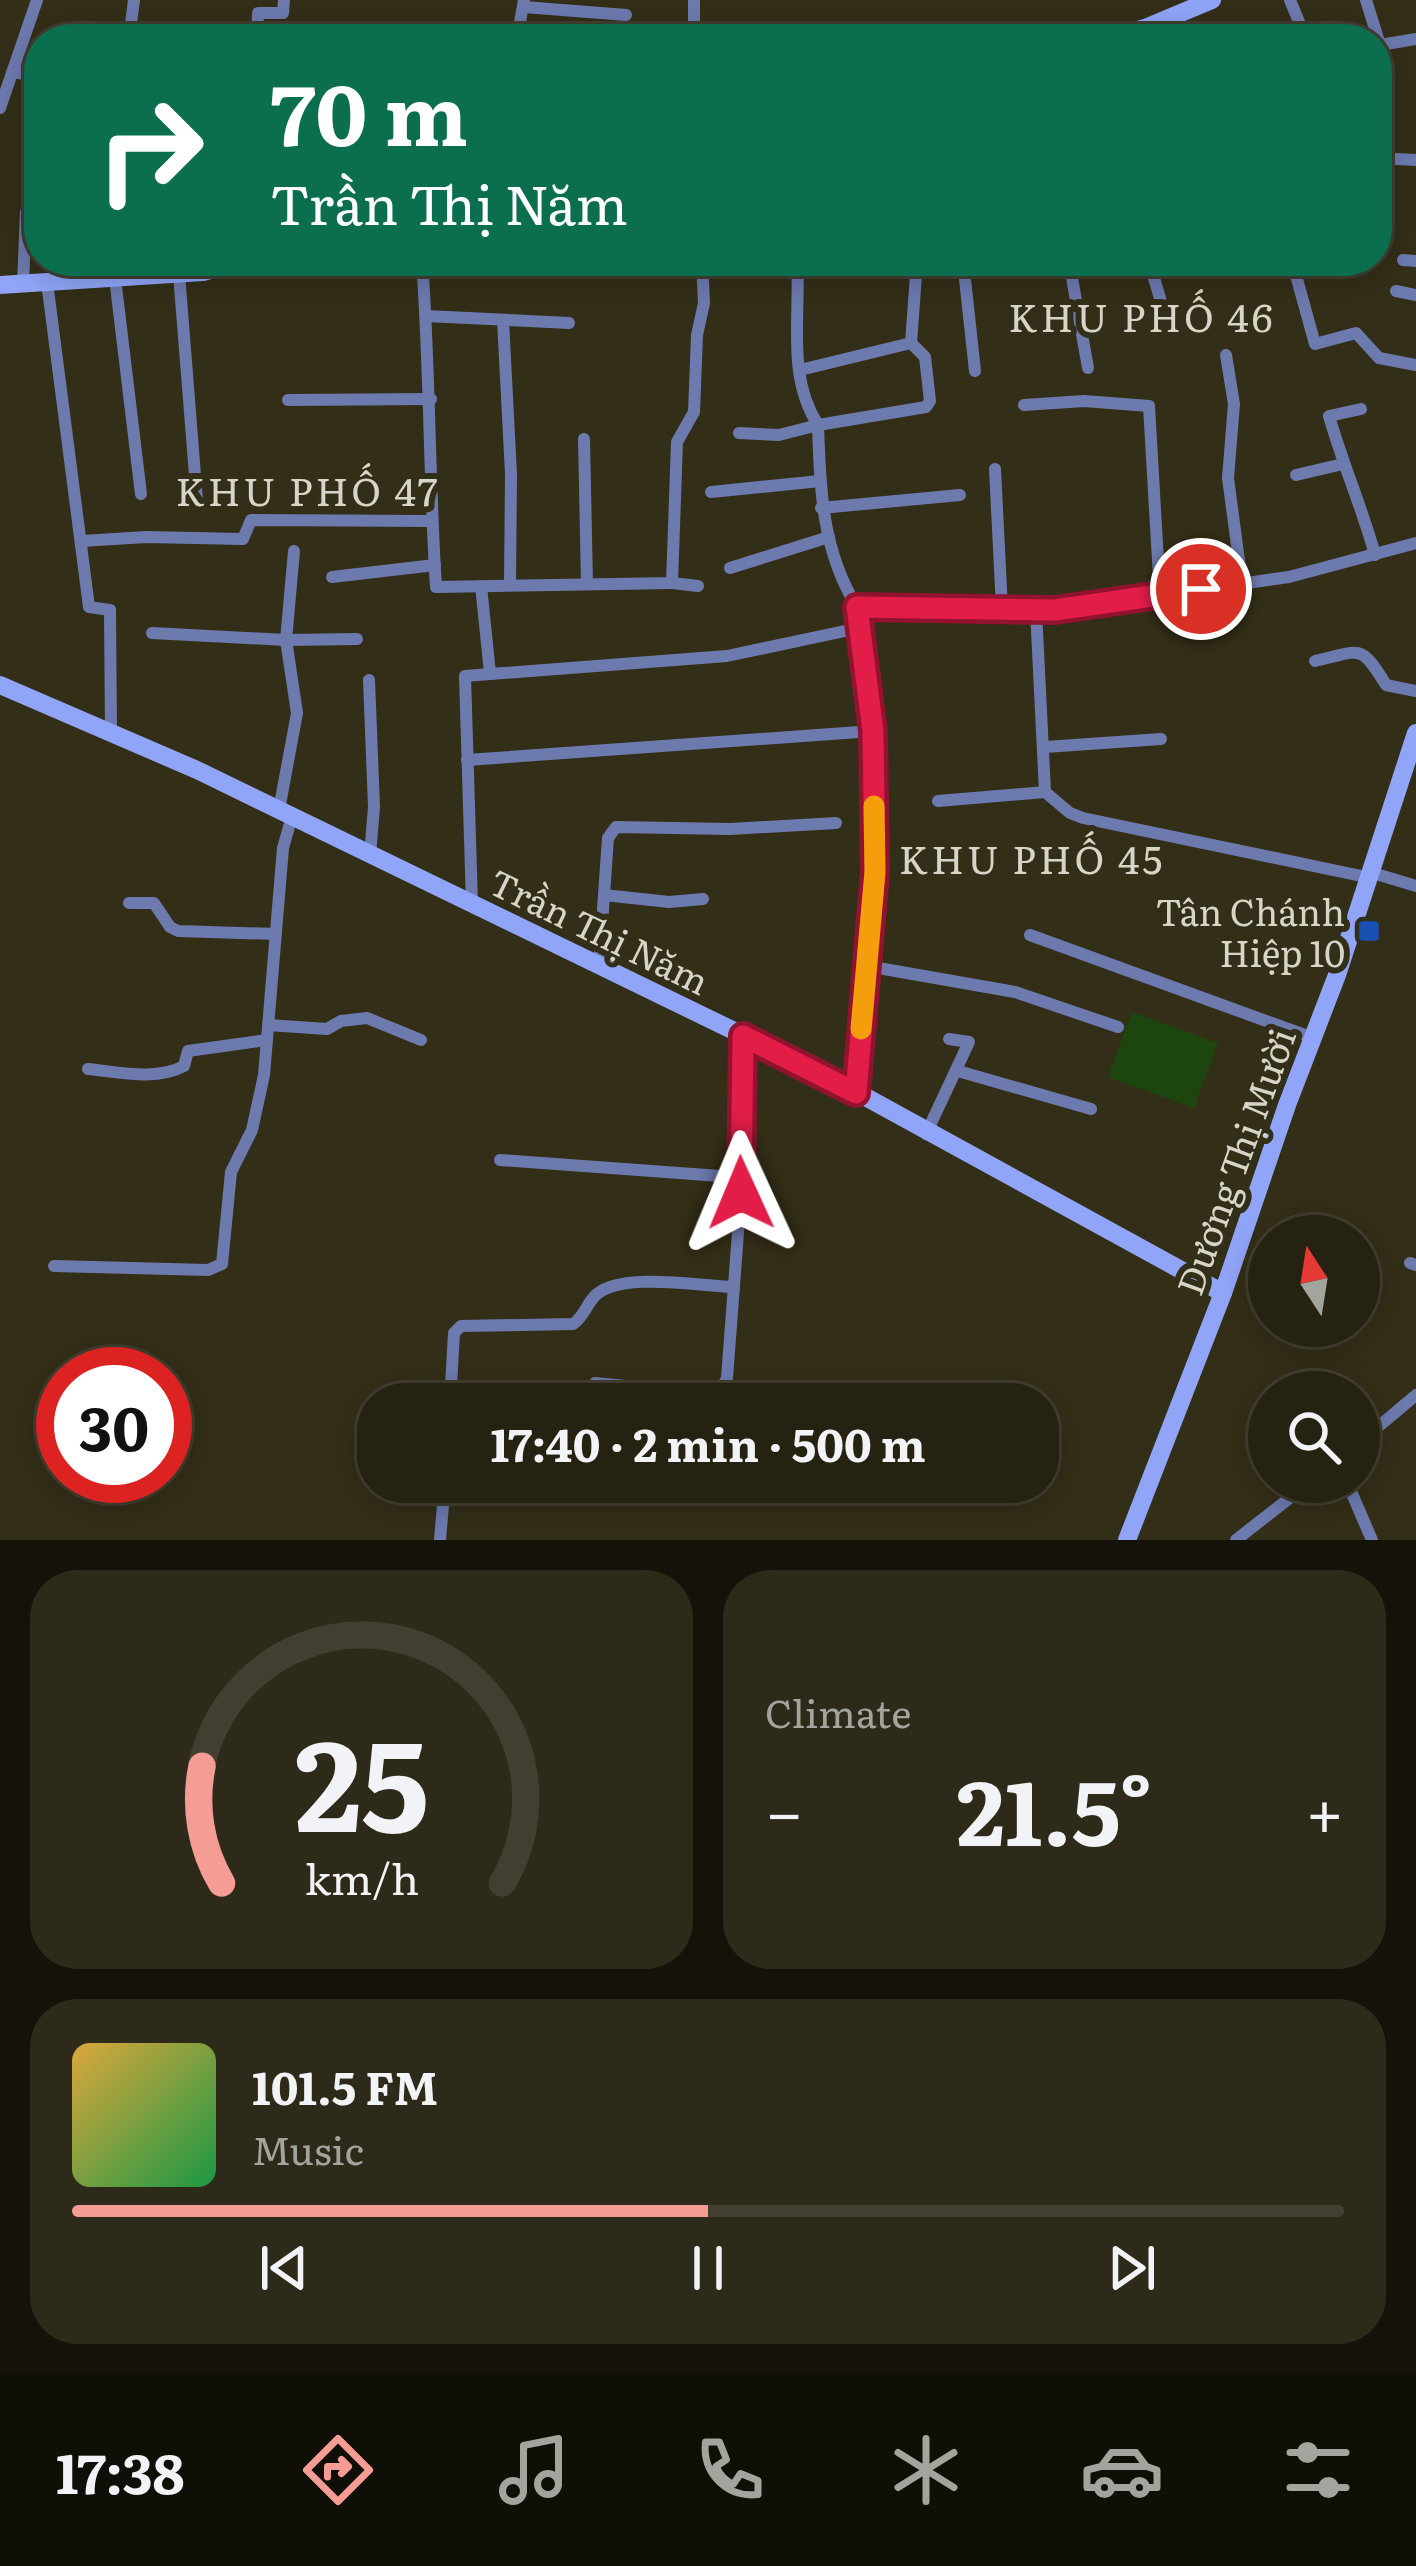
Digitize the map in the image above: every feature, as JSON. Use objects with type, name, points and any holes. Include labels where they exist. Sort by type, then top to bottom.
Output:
[{"type":"street","points":[[258,24],[258,13],[283,13],[284,0]]},
{"type":"street","points":[[1149,24],[1212,0]]},
{"type":"street","points":[[524,3],[597,6],[626,15]]},
{"type":"street","points":[[1174,16],[1176,24]]},
{"type":"street","points":[[0,108],[24,37]]},
{"type":"street","points":[[12,72],[24,74]]},
{"type":"street","points":[[23,284],[24,260]]},
{"type":"street","points":[[0,285],[70,276]]},
{"type":"street","points":[[110,276],[148,276]]},
{"type":"street","points":[[179,276],[197,500]]},
{"type":"street","points":[[423,276],[436,587],[698,586]]},
{"type":"street","points":[[672,583],[677,442],[694,412],[703,276]]},
{"type":"street","points":[[797,276],[796,352],[810,412],[818,425],[821,508],[842,582],[857,607],[873,731],[875,872],[856,1093]]},
{"type":"street","points":[[739,433],[779,435],[926,407],[930,401],[925,357],[911,343],[916,276]]},
{"type":"street","points":[[965,276],[975,371]]},
{"type":"street","points":[[1072,276],[1088,368]]},
{"type":"street","points":[[1153,276],[1162,305]]},
{"type":"street","points":[[1296,276],[1315,344],[1356,333],[1379,358],[1416,365]]},
{"type":"street","points":[[116,278],[141,494]]},
{"type":"street","points":[[47,282],[89,607],[110,610],[111,733]]},
{"type":"street","points":[[1396,291],[1416,295]]},
{"type":"street","points":[[427,316],[569,322]]},
{"type":"street","points":[[503,320],[511,474],[510,585]]},
{"type":"street","points":[[800,370],[911,343]]},
{"type":"street","points":[[1226,355],[1234,404],[1228,478],[1242,584]]},
{"type":"street","points":[[288,400],[431,399]]},
{"type":"street","points":[[1024,405],[1084,401],[1149,406],[1160,595]]},
{"type":"street","points":[[1361,409],[1329,416],[1375,555]]},
{"type":"street","points":[[584,439],[587,584]]},
{"type":"street","points":[[1296,475],[1343,464]]},
{"type":"street","points":[[995,469],[1002,609]]},
{"type":"street","points":[[711,492],[820,481]]},
{"type":"street","points":[[821,508],[960,495]]},
{"type":"street","points":[[82,541],[243,538],[250,520],[431,520]]},
{"type":"street","points":[[730,568],[829,537]]},
{"type":"street","points":[[857,607],[1036,610],[1289,577],[1416,543]]},
{"type":"street","points":[[54,1266],[208,1270],[222,1264],[231,1172],[252,1130],[267,1040],[297,713],[286,640],[294,551]]},
{"type":"street","points":[[332,577],[435,565]]},
{"type":"street","points":[[482,586],[490,673]]},
{"type":"street","points":[[1036,610],[1046,792]]},
{"type":"street","points":[[472,904],[465,676],[727,656],[859,628]]},
{"type":"street","points":[[152,633],[357,639]]},
{"type":"street","points":[[1315,661],[1359,652],[1369,656],[1386,685],[1416,691]]},
{"type":"street","points":[[369,680],[374,807],[370,854]]},
{"type":"street","name":"Trần Thị Năm","points":[[0,684],[285,813],[743,1036],[1223,1293]]},
{"type":"street","points":[[467,760],[873,731]]},
{"type":"street","name":"Dương Thị Mười","points":[[1127,1540],[1223,1293],[1372,876],[1415,738]]},
{"type":"street","points":[[1045,747],[1162,739]]},
{"type":"street","points":[[938,801],[1046,792],[1083,818],[1416,886]]},
{"type":"street","points":[[598,966],[608,838],[616,827],[836,824]]},
{"type":"street","points":[[604,895],[668,902],[703,899]]},
{"type":"street","points":[[129,903],[154,903],[178,931],[276,934]]},
{"type":"street","points":[[1030,935],[1313,1038]]},
{"type":"street","points":[[867,965],[1015,992],[1118,1027]]},
{"type":"street","points":[[268,1025],[327,1029],[351,1018],[367,1018],[421,1040]]},
{"type":"street","points":[[724,1383],[741,1172],[743,1036]]},
{"type":"street","points":[[88,1069],[148,1074],[177,1071],[184,1066],[188,1051],[267,1040]]},
{"type":"street","points":[[926,1134],[970,1042],[949,1040]]},
{"type":"street","points":[[958,1071],[1091,1109]]},
{"type":"street","points":[[500,1160],[720,1176],[741,1172]]},
{"type":"street","points":[[451,1383],[454,1333],[461,1326],[573,1324],[596,1294],[622,1282],[734,1287]]},
{"type":"street","points":[[1380,1425],[1416,1395]]},
{"type":"street","points":[[440,1540],[443,1503]]},
{"type":"street","points":[[1235,1540],[1283,1503]]},
{"type":"street","points":[[1356,1503],[1372,1540]]},
{"type":"green space","points":[[1132,1012],[1218,1043],[1194,1108],[1108,1077]]},
{"type":"slow traffic","points":[[861,1029],[875,872],[874,806]]},
{"type":"place","name":"Tân Chánh Hiệp 10","points":[[1369,931]]},
{"type":"district","name":"KHU PHỐ 46","points":[[1142,315]]},
{"type":"district","name":"KHU PHỐ 47","points":[[308,489]]},
{"type":"district","name":"KHU PHỐ 45","points":[[1032,857]]},
{"type":"route","points":[[741,1193],[743,1036],[856,1093],[875,872],[873,731],[857,607],[1055,610],[1201,589]]}]
